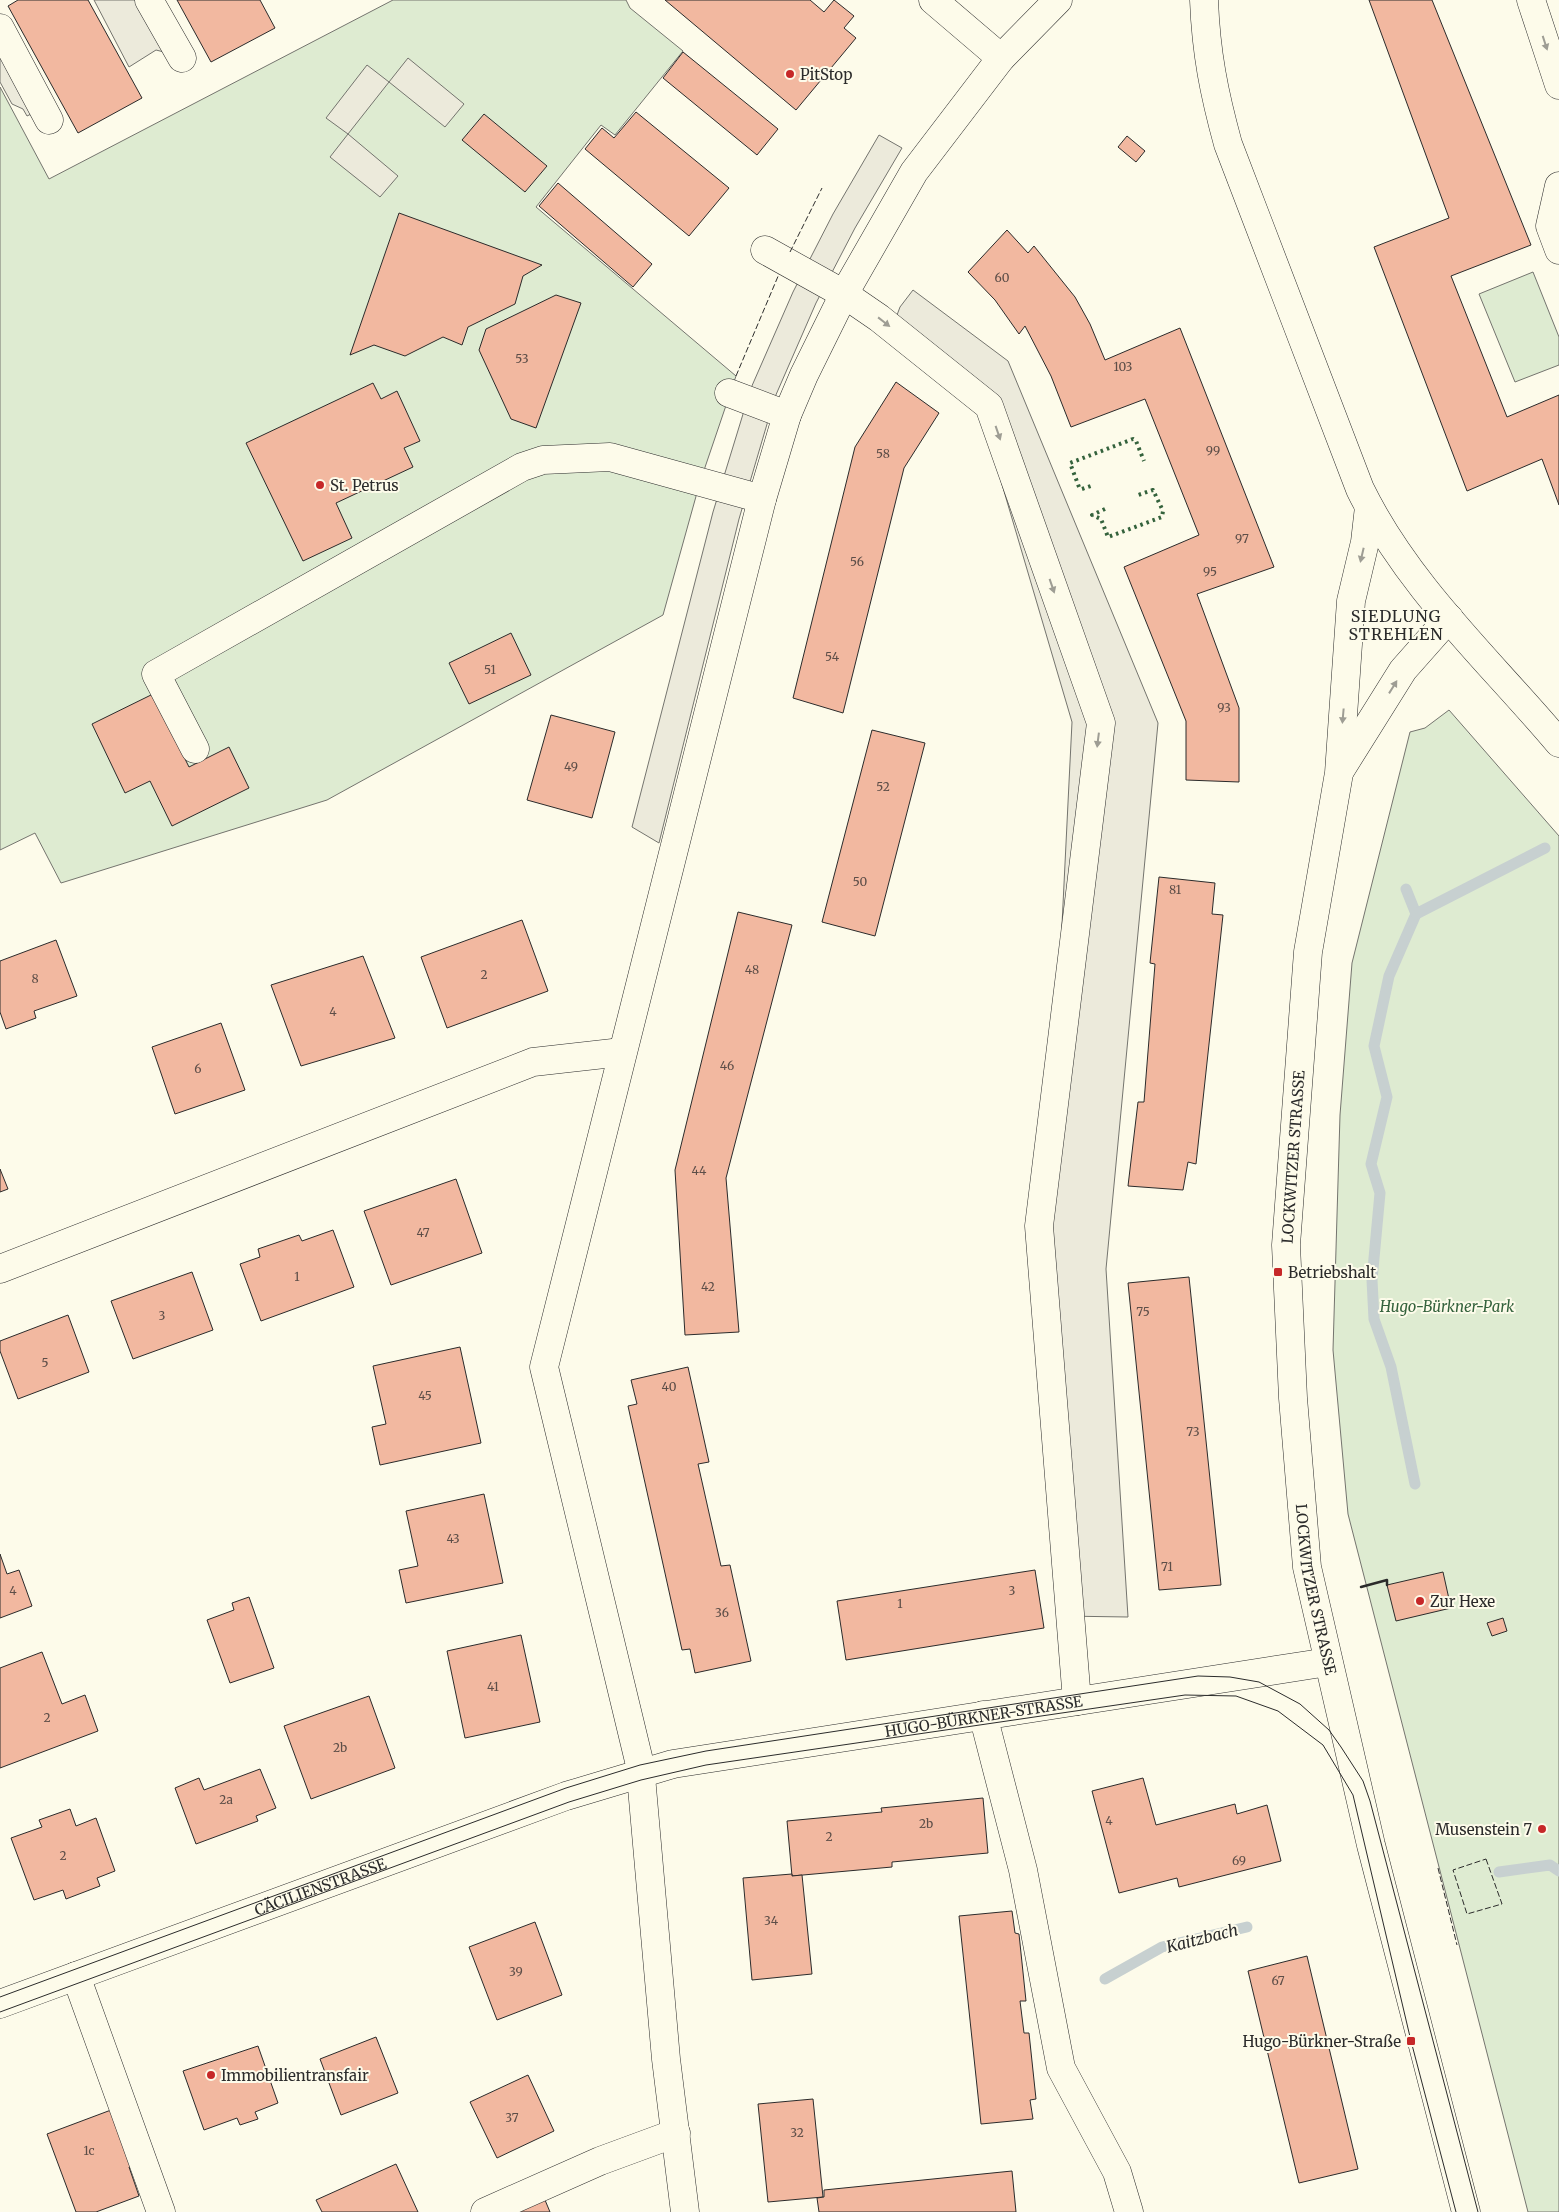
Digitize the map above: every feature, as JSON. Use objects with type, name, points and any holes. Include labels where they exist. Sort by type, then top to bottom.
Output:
[{"type":"street","points":[[149,0],[182,58]]},
{"type":"street","points":[[933,0],[1001,58]]},
{"type":"street","points":[[685,2212],[666,2059],[641,1773],[544,1367],[762,499],[787,415],[804,375],[844,294],[914,172],[1001,58],[1058,0]]},
{"type":"street","points":[[1204,0],[1206,43],[1212,84],[1228,144],[1353,471],[1369,507],[1405,565],[1559,743]]},
{"type":"street","points":[[1531,0],[1559,86]]},
{"type":"street","points":[[0,28],[50,120]]},
{"type":"street","points":[[1559,186],[1550,226],[1559,250]]},
{"type":"street","points":[[765,250],[844,294],[878,318],[989,406],[1100,723],[1039,1226],[1077,1701]]},
{"type":"street","points":[[729,394],[787,415]]},
{"type":"street","points":[[195,749],[156,674],[522,467],[543,460],[610,457],[762,499]]},
{"type":"street","name":"LOCKWITZER STRASSE","points":[[1369,507],[1365,542],[1351,601],[1339,773],[1308,952],[1286,1245],[1293,1398],[1307,1567],[1371,1844],[1466,2212]]},
{"type":"street","points":[[1339,773],[1403,670],[1449,618]]},
{"type":"street","points":[[0,1269],[533,1062],[622,1052]]},
{"type":"street","name":"HUGO-BÜRKNER-STRASSE","points":[[641,1773],[707,1758],[1328,1662]]},
{"type":"street","points":[[983,1715],[1023,1870],[1062,2068],[1117,2172],[1130,2212]]},
{"type":"street","name":"CÄCILIENSTRASSE","points":[[0,2004],[566,1796],[641,1773]]},
{"type":"street","points":[[76,1976],[161,2212]]},
{"type":"street","points":[[485,2212],[600,2161],[676,2133]]},
{"type":"green space","points":[[393,0],[626,0],[630,8],[683,51],[615,135],[601,125],[536,207],[736,376],[700,482],[663,615],[327,800],[61,883],[35,833],[0,850],[0,87],[49,179]]},
{"type":"green space","points":[[1533,272],[1559,337],[1559,365],[1515,382],[1479,294]]},
{"type":"green space","name":"Hugo-Bürkner-Park","points":[[1449,710],[1559,836],[1559,2212],[1528,2212],[1348,1514],[1333,1350],[1340,1115],[1352,963],[1410,732],[1425,728]]},
{"type":"shaded area","points":[[94,0],[149,0],[176,55],[156,50],[129,67]]},
{"type":"shaded area","points":[[0,28],[44,108],[27,116],[23,109],[12,104],[0,82]]},
{"type":"shaded area","points":[[408,58],[464,104],[445,127],[389,82]]},
{"type":"shaded area","points":[[367,65],[389,82],[348,134],[326,118]]},
{"type":"shaded area","points":[[348,134],[398,176],[380,197],[330,157]]},
{"type":"shaded area","points":[[879,135],[902,148],[855,228],[816,303],[775,397],[739,519],[659,843],[632,827],[713,512],[751,388],[793,292],[833,214]]},
{"type":"shaded area","points":[[913,290],[1008,361],[1158,723],[1106,1269],[1128,1617],[1061,1616],[1042,1330],[1072,722],[978,403],[887,342],[900,307]]},
{"type":"building","points":[[18,0],[88,0],[142,98],[78,133],[8,6]]},
{"type":"building","points":[[177,0],[260,0],[275,28],[211,62]]},
{"type":"building","name":"PitStop","points":[[665,0],[810,0],[824,12],[834,0],[854,16],[844,28],[856,38],[796,110]]},
{"type":"building","points":[[1369,0],[1432,0],[1531,245],[1451,276],[1507,417],[1559,395],[1559,505],[1542,459],[1467,491],[1374,247],[1449,218]]},
{"type":"building","points":[[683,52],[778,129],[757,155],[663,78]]},
{"type":"building","points":[[636,112],[729,188],[689,236],[585,149],[602,128],[614,138]]},
{"type":"building","points":[[484,114],[547,166],[525,192],[462,140]]},
{"type":"building","points":[[1127,136],[1145,151],[1136,162],[1118,147]]},
{"type":"building","points":[[558,183],[652,264],[633,287],[539,206]]},
{"type":"building","points":[[399,213],[542,265],[523,276],[515,304],[468,327],[462,345],[443,337],[405,356],[374,345],[350,355]]},
{"type":"building","points":[[1007,230],[1028,253],[1034,246],[1075,297],[1090,324],[1105,360],[1180,328],[1274,567],[1197,594],[1239,708],[1239,782],[1186,780],[1186,721],[1124,567],[1199,535],[1145,399],[1071,427],[1051,376],[1025,326],[1019,334],[995,300],[968,272]]},
{"type":"building","points":[[556,295],[581,303],[536,428],[511,419],[479,350],[486,329]]},
{"type":"building","points":[[896,382],[939,413],[904,468],[843,713],[793,698],[855,447]]},
{"type":"building","name":"St. Petrus","points":[[373,383],[381,399],[397,391],[420,441],[404,448],[413,467],[336,503],[352,538],[303,561],[246,443]]},
{"type":"building","points":[[511,633],[531,675],[469,704],[449,663]]},
{"type":"building","points":[[153,694],[189,767],[229,747],[249,788],[172,826],[150,781],[125,793],[92,724]]},
{"type":"building","points":[[551,715],[615,732],[592,818],[527,800]]},
{"type":"building","points":[[872,730],[925,743],[875,936],[822,922]]},
{"type":"building","points":[[1159,877],[1215,883],[1212,914],[1223,915],[1196,1164],[1188,1162],[1183,1190],[1128,1186],[1138,1102],[1144,1102],[1155,964],[1150,963]]},
{"type":"building","points":[[738,912],[792,925],[726,1178],[739,1332],[685,1335],[675,1170]]},
{"type":"building","points":[[522,920],[548,991],[447,1028],[421,957]]},
{"type":"building","points":[[56,940],[77,996],[34,1011],[36,1018],[6,1029],[0,1012],[0,961]]},
{"type":"building","points":[[363,956],[395,1038],[301,1066],[271,985]]},
{"type":"building","points":[[221,1023],[245,1090],[175,1114],[152,1047]]},
{"type":"building","points":[[0,1169],[8,1189],[0,1192]]},
{"type":"building","points":[[456,1179],[482,1253],[391,1285],[364,1211]]},
{"type":"building","points":[[333,1230],[354,1287],[261,1321],[240,1264],[260,1257],[258,1249],[299,1235],[302,1241]]},
{"type":"building","points":[[192,1272],[213,1330],[133,1359],[111,1301]]},
{"type":"building","points":[[1189,1277],[1221,1585],[1159,1590],[1128,1283]]},
{"type":"building","points":[[68,1315],[89,1372],[18,1399],[0,1351],[0,1341]]},
{"type":"building","points":[[460,1347],[481,1443],[380,1465],[372,1427],[386,1424],[373,1366]]},
{"type":"building","points":[[688,1367],[709,1462],[698,1464],[721,1566],[730,1565],[751,1661],[695,1673],[690,1649],[682,1650],[628,1406],[637,1404],[631,1380]]},
{"type":"building","points":[[484,1494],[503,1583],[406,1603],[399,1570],[418,1566],[406,1511]]},
{"type":"building","points":[[0,1554],[7,1574],[19,1570],[32,1606],[0,1618]]},
{"type":"building","points":[[1035,1570],[1044,1628],[846,1660],[837,1601]]},
{"type":"building","name":"Zur Hexe","points":[[1443,1572],[1451,1608],[1396,1621],[1387,1585]]},
{"type":"building","points":[[249,1597],[274,1668],[230,1683],[207,1620],[234,1610],[232,1603]]},
{"type":"building","points":[[1503,1618],[1507,1631],[1492,1636],[1487,1623]]},
{"type":"building","points":[[521,1635],[540,1722],[465,1738],[447,1651]]},
{"type":"building","points":[[42,1652],[62,1704],[85,1695],[98,1731],[0,1768],[0,1668]]},
{"type":"building","points":[[369,1696],[395,1768],[311,1799],[284,1726]]},
{"type":"building","points":[[260,1769],[276,1808],[256,1816],[258,1821],[196,1844],[175,1788],[199,1778],[204,1790]]},
{"type":"building","points":[[1143,1778],[1156,1825],[1235,1804],[1237,1814],[1267,1805],[1281,1861],[1179,1887],[1177,1878],[1119,1893],[1092,1791]]},
{"type":"building","points":[[983,1798],[988,1853],[892,1862],[892,1867],[792,1876],[787,1821],[882,1812],[881,1808]]},
{"type":"building","points":[[70,1809],[76,1826],[96,1818],[115,1871],[97,1878],[100,1886],[66,1899],[63,1890],[34,1900],[11,1838],[42,1827],[39,1820]]},
{"type":"building","points":[[792,1874],[792,1876],[802,1875],[812,1974],[752,1980],[743,1878]]},
{"type":"building","points":[[1012,1911],[1015,1933],[1019,1934],[1026,2001],[1020,2001],[1024,2033],[1029,2033],[1036,2099],[1030,2100],[1033,2119],[981,2124],[959,1916]]},
{"type":"building","points":[[535,1922],[562,1995],[497,2020],[469,1947]]},
{"type":"building","points":[[1307,1956],[1358,2169],[1299,2183],[1248,1971]]},
{"type":"building","points":[[376,2037],[398,2093],[341,2115],[320,2059]]},
{"type":"building","points":[[258,2046],[278,2103],[255,2112],[258,2119],[240,2125],[237,2118],[204,2130],[183,2071]]},
{"type":"building","points":[[528,2075],[554,2131],[497,2158],[470,2102]]},
{"type":"building","points":[[813,2099],[823,2197],[768,2202],[758,2104]]},
{"type":"building","points":[[111,2110],[132,2166],[129,2167],[139,2196],[96,2212],[76,2212],[47,2134]]},
{"type":"building","points":[[396,2164],[418,2212],[322,2212],[316,2200]]},
{"type":"building","points":[[1012,2171],[1016,2212],[819,2212],[817,2198],[824,2197],[824,2190]]},
{"type":"building","points":[[545,2200],[550,2212],[516,2212]]},
{"type":"waterway","points":[[1416,914],[1545,848]]},
{"type":"waterway","points":[[1406,889],[1416,914],[1389,976],[1374,1046],[1387,1097],[1371,1164],[1380,1193],[1372,1280],[1374,1319],[1391,1367],[1415,1484]]},
{"type":"waterway","name":"Kaitzbach","points":[[1499,1872],[1550,1865],[1559,1871]]},
{"type":"waterway","name":"Kaitzbach","points":[[1105,1979],[1162,1947],[1247,1927]]},
{"type":"tram line","points":[[0,1997],[566,1788],[640,1765],[706,1751],[1198,1676],[1230,1677],[1259,1682],[1300,1704],[1329,1730],[1363,1781],[1370,1801],[1478,2212]]},
{"type":"tram line","points":[[0,2012],[569,1802],[641,1780],[706,1765],[1185,1695],[1236,1696],[1278,1711],[1323,1745],[1353,1795],[1411,2041],[1456,2212]]},
{"type":"hedge","points":[[1079,487],[1070,463],[1133,439],[1136,441],[1144,461]]},
{"type":"hedge","points":[[1082,489],[1094,485]]},
{"type":"hedge","points":[[1105,509],[1092,515],[1101,519],[1108,537],[1162,517],[1163,511],[1153,490],[1138,495]]},
{"type":"fence","points":[[790,252],[822,188]]},
{"type":"fence","points":[[736,376],[779,274]]},
{"type":"fence","points":[[1486,1859],[1502,1904],[1467,1914],[1453,1870],[1486,1859]]},
{"type":"fence","points":[[1438,1868],[1457,1945]]},
{"type":"wall","points":[[1361,1587],[1387,1580],[1387,1585]]},
{"type":"place","name":"PitStop","points":[[790,74]]},
{"type":"place","name":"St. Petrus","points":[[320,485]]},
{"type":"place","name":"Betriebshalt","points":[[1278,1272]]},
{"type":"place","name":"Zur Hexe","points":[[1420,1601]]},
{"type":"place","name":"Musenstein 7","points":[[1542,1829]]},
{"type":"place","name":"Hugo-Bürkner-Straße","points":[[1411,2041]]},
{"type":"place","name":"Immobilientransfair","points":[[211,2075]]},
{"type":"district","name":"SIEDLUNG STREHLEN","points":[[1396,625]]}]
